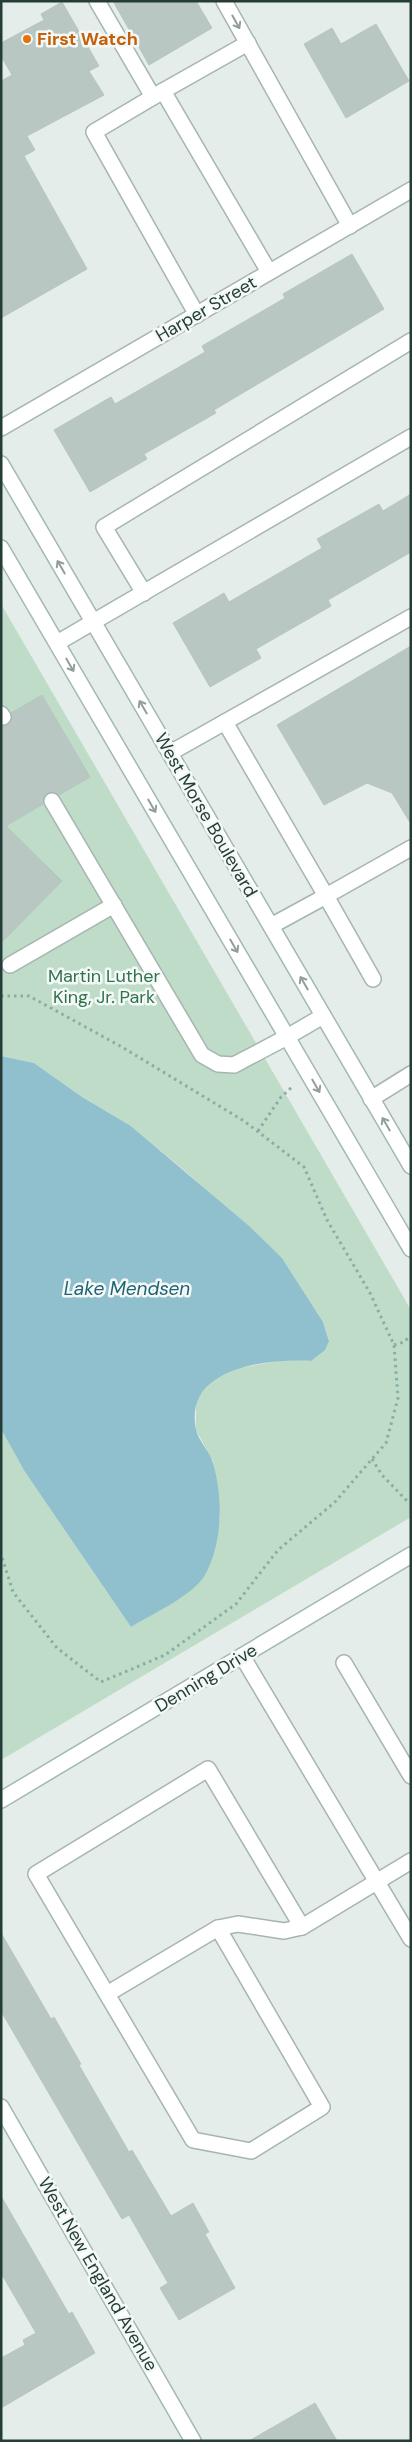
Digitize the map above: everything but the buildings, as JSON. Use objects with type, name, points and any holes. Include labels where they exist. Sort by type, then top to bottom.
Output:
[{"type":"street","points":[[97,1],[158,94],[269,272]]},
{"type":"street","points":[[224,1],[350,226]]},
{"type":"street","points":[[197,315],[94,132],[248,43]]},
{"type":"street","name":"Harper Street","points":[[1,428],[411,190]]},
{"type":"street","points":[[144,593],[104,527],[411,341]]},
{"type":"street","points":[[57,643],[411,437]]},
{"type":"street","name":"West Morse Boulevard","points":[[1,464],[411,1166]]},
{"type":"street","points":[[1,548],[411,1249]]},
{"type":"street","points":[[170,753],[411,616]]},
{"type":"street","points":[[225,722],[373,980]]},
{"type":"street","points":[[52,801],[202,1056],[218,1064],[234,1065],[323,1016]]},
{"type":"street","points":[[271,926],[411,848]]},
{"type":"street","points":[[10,965],[114,905]]},
{"type":"street","points":[[371,1098],[411,1074]]},
{"type":"street","name":"Denning Drive","points":[[1,1800],[411,1555]]},
{"type":"street","points":[[242,1656],[410,1935]]},
{"type":"street","points":[[344,1663],[411,1776]]},
{"type":"street","points":[[218,1928],[322,2108],[251,2150],[193,2140],[36,1874],[208,1769],[302,1927]]},
{"type":"street","points":[[107,1994],[218,1928],[238,1924],[284,1931],[302,1927],[411,1861]]},
{"type":"street","name":"West New England Avenue","points":[[1,2107],[193,2441]]},
{"type":"path","points":[[1,996],[29,996],[122,1047],[258,1131],[304,1168],[327,1220],[370,1293],[394,1345],[398,1398],[386,1443],[335,1502],[278,1550],[236,1604],[165,1655],[100,1682],[57,1648],[46,1634],[14,1592],[1,1554]]},
{"type":"path","points":[[258,1131],[282,1097],[294,1085]]},
{"type":"path","points":[[394,1345],[404,1342],[411,1335]]},
{"type":"path","points":[[372,1459],[382,1475],[409,1503]]},
{"type":"green space","name":"Martin Luther King, Jr. Park","points":[[1,604],[411,1310],[411,1517],[1,1760],[1,1429],[25,1472],[131,1627],[205,1574],[214,1548],[220,1518],[213,1461],[196,1430],[196,1400],[213,1380],[239,1368],[290,1359],[311,1361],[329,1340],[323,1322],[282,1258],[184,1170],[131,1126],[82,1097],[34,1063],[1,1056]]},
{"type":"water","name":"Lake Mendsen","points":[[1,1056],[34,1063],[82,1097],[131,1126],[249,1226],[282,1258],[323,1322],[329,1341],[325,1350],[311,1361],[273,1362],[252,1365],[232,1371],[215,1380],[202,1392],[195,1408],[196,1429],[211,1459],[220,1505],[218,1534],[211,1562],[205,1575],[192,1590],[172,1604],[131,1627],[25,1472],[1,1429]]},
{"type":"place","name":"First Watch","points":[[27,39]]}]
